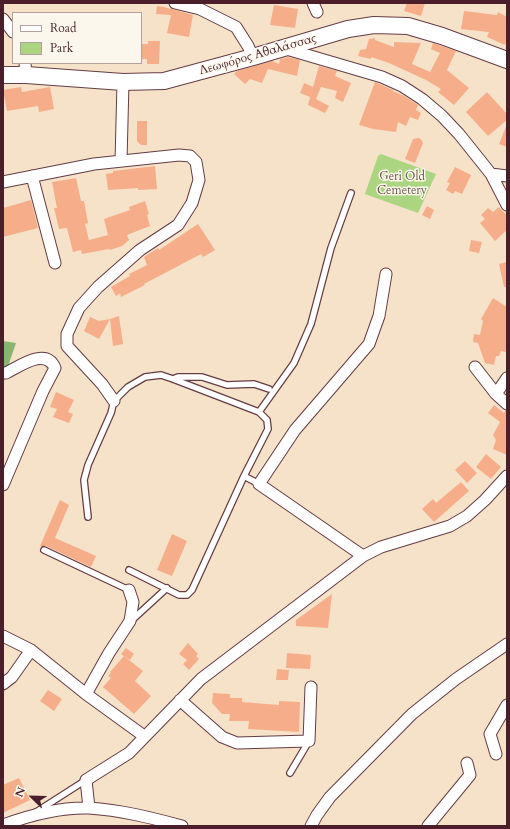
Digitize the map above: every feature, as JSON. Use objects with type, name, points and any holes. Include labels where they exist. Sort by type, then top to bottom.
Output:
[{"type":"main road","name":"Λεωφόρος Αθαλάσσας","points":[[3,75],[26,69],[123,82],[164,81],[348,29],[374,25],[408,26],[442,36],[507,60]]},
{"type":"street","points":[[175,3],[200,9],[236,27],[248,46],[252,57]]},
{"type":"street","points":[[3,19],[12,31]]},
{"type":"street","points":[[283,48],[382,77],[402,86],[422,99],[442,116],[459,134],[491,174],[507,205]]},
{"type":"street","points":[[121,161],[123,82]]},
{"type":"street","points":[[3,182],[94,164],[179,154],[190,156],[196,162],[199,180],[192,203],[178,225],[140,250],[98,287],[79,308],[67,334],[67,346],[102,384],[114,400]]},
{"type":"street","points":[[491,174],[507,176]]},
{"type":"street","points":[[32,176],[55,263]]},
{"type":"street","points":[[363,556],[259,484],[295,430],[368,344],[378,316],[386,274]]},
{"type":"street","points":[[3,373],[6,373],[37,358],[47,358],[53,363],[55,368],[43,391],[3,485]]},
{"type":"street","points":[[475,367],[496,394],[507,404]]},
{"type":"street","points":[[496,394],[507,378]]},
{"type":"street","points":[[89,808],[86,780],[129,754],[144,736],[201,679],[363,556],[381,546],[450,526],[467,516],[485,500],[507,476]]},
{"type":"street","points":[[86,694],[109,653],[130,621],[133,602],[129,590]]},
{"type":"street","points":[[3,636],[31,650],[86,694],[144,736]]},
{"type":"street","points":[[311,826],[317,814],[330,797],[412,714],[456,679],[507,644]]},
{"type":"street","points":[[3,684],[12,676],[31,650]]},
{"type":"street","points":[[180,700],[222,737],[237,743],[310,741],[311,687]]},
{"type":"street","points":[[496,754],[490,734],[507,705]]},
{"type":"street","points":[[428,826],[470,776],[468,763]]},
{"type":"street","points":[[3,825],[30,815],[59,810],[89,808],[134,814],[182,826]]},
{"type":"lane","points":[[259,412],[294,363],[311,324],[331,248],[352,193]]},
{"type":"lane","points":[[88,517],[84,480],[88,464],[111,413],[114,400],[128,388],[145,377],[161,375],[173,379],[259,412],[267,420],[268,429],[244,476],[192,590],[187,594],[179,595],[128,570]]},
{"type":"lane","points":[[173,379],[178,377],[202,377],[227,385],[254,384],[269,389]]},
{"type":"lane","points":[[244,476],[259,484]]},
{"type":"lane","points":[[44,550],[129,590]]},
{"type":"lane","points":[[130,621],[167,588]]},
{"type":"lane","points":[[290,773],[310,741]]},
{"type":"lane","points":[[30,815],[86,780]]},
{"type":"green space","name":"Geri Old Cemetery","points":[[381,154],[436,174],[418,213],[365,194],[378,156]]},
{"type":"green space","points":[[3,341],[16,343],[3,381]]},
{"type":"building","points":[[407,3],[425,3],[421,16],[404,11]]},
{"type":"building","points":[[274,5],[298,9],[295,28],[270,25]]},
{"type":"building","points":[[157,6],[193,15],[189,37],[167,33],[171,15],[156,14]]},
{"type":"building","points":[[464,11],[497,15],[498,12],[507,17],[507,40],[505,45],[487,37],[489,32],[461,29]]},
{"type":"building","points":[[375,38],[375,40],[394,47],[394,42],[421,43],[412,64],[430,72],[440,53],[431,49],[433,43],[456,51],[447,70],[469,88],[454,105],[438,92],[441,89],[426,80],[389,63],[371,57],[371,59],[358,56],[360,50],[366,49],[369,39]]},
{"type":"building","points":[[148,41],[160,41],[159,64],[147,64],[147,59],[142,59],[142,44],[148,44]]},
{"type":"building","points":[[288,57],[300,60],[297,76],[268,69],[262,83],[250,79],[245,84],[234,74],[237,71],[272,61],[279,64],[280,59]]},
{"type":"building","points":[[319,66],[337,71],[335,76],[351,83],[343,102],[335,98],[337,91],[321,87],[316,99],[329,106],[325,113],[308,105],[310,97],[300,93],[304,83],[313,87]]},
{"type":"building","points":[[375,82],[393,90],[418,105],[416,110],[421,113],[418,120],[410,117],[406,126],[398,122],[396,132],[373,129],[359,125]]},
{"type":"building","points":[[21,87],[22,92],[50,87],[54,109],[39,112],[38,106],[7,111],[3,90]]},
{"type":"building","points":[[487,92],[507,114],[507,120],[488,136],[466,112]]},
{"type":"building","points":[[137,121],[147,121],[147,145],[141,145],[137,141]]},
{"type":"building","points":[[507,124],[507,147],[499,144]]},
{"type":"building","points":[[413,139],[421,139],[423,143],[415,163],[405,159]]},
{"type":"building","points":[[155,166],[157,189],[138,190],[138,188],[108,190],[106,174],[113,173],[113,171]]},
{"type":"building","points":[[455,167],[471,175],[462,194],[455,191],[453,194],[446,190],[450,183],[447,182]]},
{"type":"building","points":[[76,178],[81,201],[84,201],[88,223],[85,224],[89,240],[108,235],[104,219],[130,210],[129,207],[145,201],[149,214],[147,215],[150,226],[127,235],[129,240],[122,246],[110,250],[82,254],[81,250],[73,252],[67,228],[59,229],[54,208],[57,208],[52,182]]},
{"type":"building","points":[[31,200],[38,228],[3,237],[3,208]]},
{"type":"building","points":[[427,206],[434,210],[430,219],[422,215]]},
{"type":"building","points":[[499,207],[507,216],[507,230],[495,241],[480,223],[485,219],[481,215],[488,208],[493,212]]},
{"type":"building","points":[[198,224],[215,250],[203,257],[201,254],[121,297],[120,293],[116,296],[111,287],[130,276],[129,274],[147,265],[144,257],[158,248],[159,250]]},
{"type":"building","points":[[471,240],[482,242],[479,253],[469,251]]},
{"type":"building","points":[[507,262],[507,287],[504,287],[499,264]]},
{"type":"building","points":[[493,298],[507,307],[506,352],[501,351],[499,356],[496,356],[494,365],[485,363],[478,343],[473,342],[474,334],[480,335],[483,321],[481,319]]},
{"type":"building","points":[[119,316],[123,344],[113,346],[110,319]]},
{"type":"building","points":[[90,317],[99,321],[110,319],[99,339],[84,331]]},
{"type":"building","points":[[56,392],[74,400],[68,412],[73,414],[69,423],[53,417],[57,409],[50,407]]},
{"type":"building","points":[[494,405],[504,413],[507,411],[507,455],[493,449],[496,440],[493,435],[500,422],[488,413]]},
{"type":"building","points":[[486,454],[501,467],[491,479],[476,467]]},
{"type":"building","points":[[465,461],[477,473],[467,483],[455,470]]},
{"type":"building","points":[[461,482],[469,491],[434,522],[422,509],[433,499],[436,503]]},
{"type":"building","points":[[60,500],[69,505],[55,538],[96,556],[91,567],[46,546],[40,546]]},
{"type":"building","points":[[172,534],[187,541],[172,576],[157,570]]},
{"type":"building","points":[[332,594],[328,628],[296,626],[296,620]]},
{"type":"building","points":[[188,643],[198,654],[196,656],[199,659],[189,670],[183,664],[187,660],[179,654]]},
{"type":"building","points":[[126,648],[134,654],[130,660],[121,654]]},
{"type":"building","points":[[287,653],[311,655],[310,669],[286,668]]},
{"type":"building","points":[[124,656],[143,671],[135,681],[151,696],[134,714],[103,687],[111,678],[108,676],[111,673],[110,672]]},
{"type":"building","points":[[277,669],[289,670],[288,680],[276,680]]},
{"type":"building","points":[[48,690],[62,699],[54,711],[40,701]]},
{"type":"building","points":[[213,693],[230,694],[230,698],[242,698],[242,702],[279,705],[279,701],[300,702],[299,732],[248,729],[249,721],[229,721],[230,714],[222,714],[212,703]]},
{"type":"building","points":[[19,778],[30,800],[3,813],[3,785]]}]
